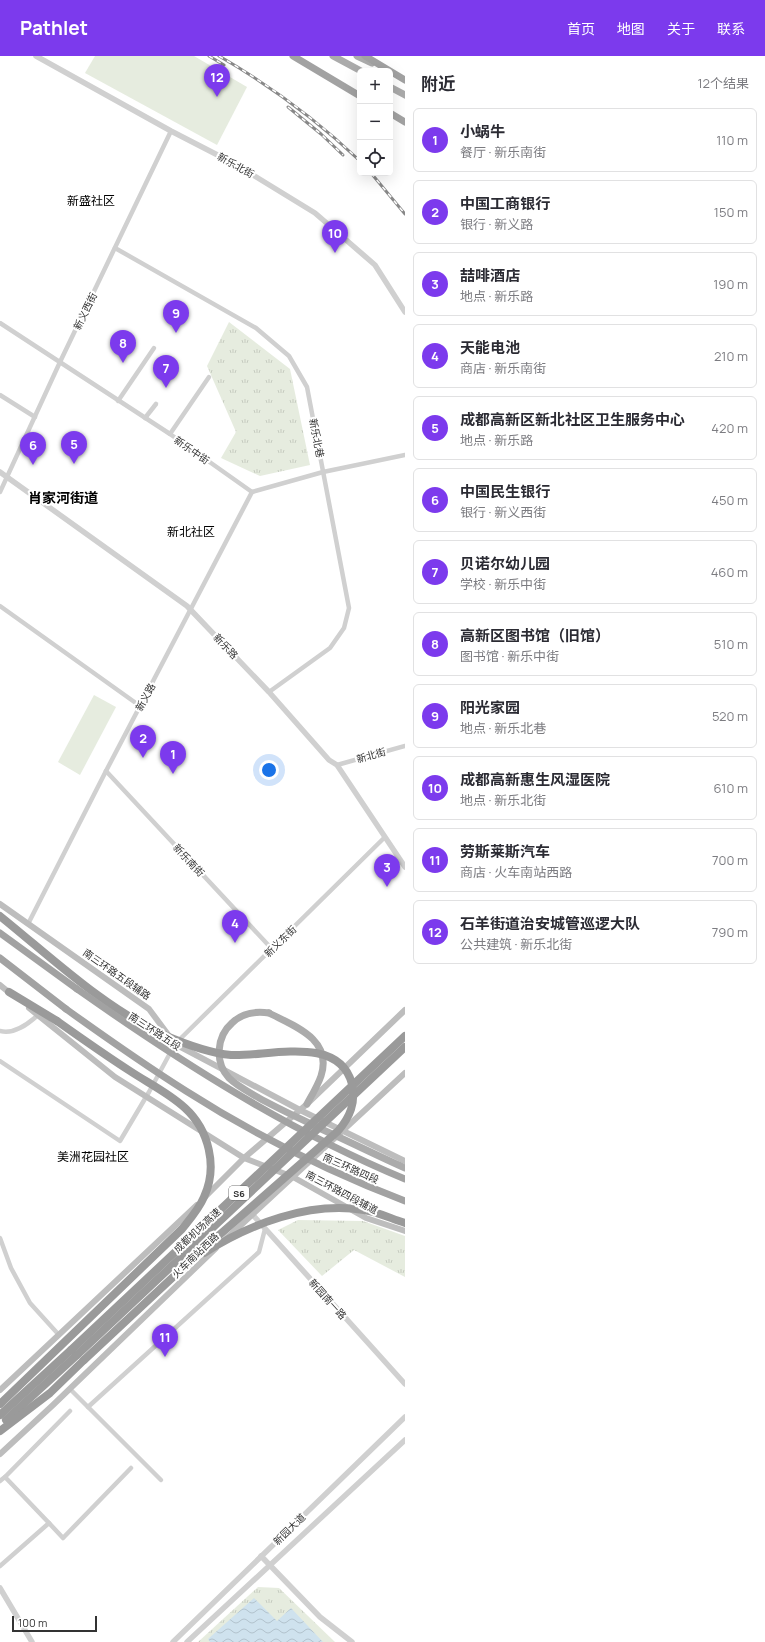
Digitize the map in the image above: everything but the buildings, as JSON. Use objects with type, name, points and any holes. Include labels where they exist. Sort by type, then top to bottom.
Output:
[{"type":"highway","points":[[293,56],[357,94]]},
{"type":"highway","points":[[365,56],[405,80]]},
{"type":"highway","points":[[393,115],[405,122]]},
{"type":"highway","points":[[0,916],[98,995],[133,1020],[164,1036],[187,1045],[230,1055],[297,1051],[324,1054],[334,1060],[348,1073],[354,1100],[346,1121],[338,1132],[201,1251],[50,1394],[0,1431]]},
{"type":"highway","name":"南三环路五段","points":[[0,933],[133,1029],[257,1107],[307,1134]]},
{"type":"highway","name":"南三环路四段","points":[[0,958],[66,1009],[126,1052],[238,1123],[332,1172],[403,1201]]},
{"type":"highway","points":[[0,1404],[182,1229],[198,1209],[208,1185],[210,1174],[209,1149],[207,1142],[198,1123],[188,1111],[173,1098],[57,1021],[9,992]]},
{"type":"highway","name":"成都机场高速","points":[[0,1415],[405,1036]]},
{"type":"highway","name":"成都机场高速","points":[[0,1426],[405,1047]]},
{"type":"highway","name":"南三环路四段","points":[[307,1134],[405,1179]]},
{"type":"highway","points":[[187,1265],[238,1234],[262,1224],[296,1213],[325,1209],[364,1210],[405,1223]]},
{"type":"main road","points":[[333,56],[357,69]]},
{"type":"main road","points":[[357,56],[383,68]]},
{"type":"main road","points":[[393,73],[405,80]]},
{"type":"main road","points":[[393,89],[405,95]]},
{"type":"main road","name":"南三环路五段辅路","points":[[0,904],[149,1009],[175,1044],[300,1110],[344,1131]]},
{"type":"main road","points":[[0,985],[116,1077],[244,1158],[293,1177]]},
{"type":"main road","points":[[0,1390],[182,1219],[244,1158],[307,1104],[405,1010]]},
{"type":"main road","points":[[307,1104],[320,1077],[323,1065],[322,1055],[310,1036],[269,1013],[256,1012],[241,1016],[232,1022],[222,1036],[219,1046],[222,1067],[228,1077],[235,1083],[273,1106],[405,1168]]},
{"type":"main road","name":"火车南站西路","points":[[0,1454],[70,1389],[252,1214],[344,1131],[405,1073]]},
{"type":"main road","points":[[344,1131],[405,1161]]},
{"type":"main road","name":"南三环路四段辅道","points":[[293,1177],[366,1218],[405,1231]]},
{"type":"street","name":"新乐北街","points":[[36,56],[171,131],[235,164],[315,213],[375,265],[405,312]]},
{"type":"street","name":"新义西街","points":[[0,492],[8,478],[60,362],[171,131]]},
{"type":"street","name":"新乐北巷","points":[[115,248],[256,328],[289,356],[307,387],[348,608],[344,628],[330,648],[269,692]]},
{"type":"street","name":"新乐中街","points":[[0,323],[170,434],[252,492]]},
{"type":"street","points":[[118,400],[154,348]]},
{"type":"street","points":[[170,434],[209,377]]},
{"type":"street","points":[[0,395],[35,417]]},
{"type":"street","points":[[145,418],[156,404]]},
{"type":"street","points":[[252,492],[323,472],[405,455]]},
{"type":"street","name":"新乐路","points":[[0,472],[191,610],[269,692],[330,760],[337,765],[405,867]]},
{"type":"street","name":"新义路","points":[[28,924],[252,492]]},
{"type":"street","points":[[0,606],[140,706]]},
{"type":"street","name":"新北街","points":[[337,765],[405,746]]},
{"type":"street","name":"新乐南街","points":[[106,771],[272,949]]},
{"type":"street","name":"新义东街","points":[[0,1061],[120,1141],[147,1096],[175,1044],[385,837]]},
{"type":"street","points":[[0,1031],[7,1033],[28,1024],[38,1015]]},
{"type":"street","name":"新园南一路","points":[[252,1214],[405,1384]]},
{"type":"street","points":[[88,1407],[259,1252],[265,1229]]},
{"type":"street","points":[[0,1238],[11,1268],[30,1303],[59,1335]]},
{"type":"street","points":[[70,1389],[160,1480]]},
{"type":"street","points":[[0,1481],[70,1412]]},
{"type":"street","name":"新园大道","points":[[173,1642],[405,1417]]},
{"type":"street","name":"新园大道","points":[[187,1642],[405,1440]]},
{"type":"street","points":[[5,1477],[63,1538],[131,1468]]},
{"type":"street","points":[[0,1566],[49,1523]]},
{"type":"street","points":[[261,1556],[320,1617],[352,1642]]},
{"type":"street","points":[[0,1588],[32,1642]]},
{"type":"green space","points":[[95,56],[194,56],[247,87],[217,145],[85,73]]},
{"type":"green space","points":[[229,322],[290,369],[310,465],[260,476],[221,458],[236,432],[207,366]]},
{"type":"green space","points":[[94,695],[116,707],[80,775],[58,762]]},
{"type":"green space","points":[[298,1220],[363,1221],[405,1236],[405,1277],[354,1250],[322,1276],[278,1230]]},
{"type":"green space","points":[[258,1587],[279,1588],[335,1642],[198,1642]]},
{"type":"water","points":[[254,1598],[277,1621],[291,1608],[323,1642],[210,1642],[208,1639]]},
{"type":"railway","points":[[209,56],[224,65]]},
{"type":"railway","points":[[219,56],[257,79],[293,104],[357,158]]},
{"type":"railway","points":[[288,107],[321,134],[343,155]]},
{"type":"railway","points":[[373,176],[405,214]]},
{"type":"place","name":"石羊街道治安城管巡逻大队","points":[[217,97]]},
{"type":"place","name":"成都高新惠生风湿医院","points":[[335,253]]},
{"type":"place","name":"阳光家园","points":[[176,333]]},
{"type":"place","name":"高新区图书馆（旧馆）","points":[[123,363]]},
{"type":"place","name":"贝诺尔幼儿园","points":[[166,388]]},
{"type":"place","name":"成都高新区新北社区卫生服务中心","points":[[74,464]]},
{"type":"place","name":"中国民生银行","points":[[33,465]]},
{"type":"place","name":"中国工商银行","points":[[143,758]]},
{"type":"place","name":"小蜗牛","points":[[173,774]]},
{"type":"place","name":"喆啡酒店","points":[[387,887]]},
{"type":"place","name":"天能电池","points":[[235,943]]},
{"type":"place","name":"劳斯莱斯汽车","points":[[165,1357]]},
{"type":"district","name":"新盛社区","points":[[91,200]]},
{"type":"district","name":"肖家河街道","points":[[63,497]]},
{"type":"district","name":"新北社区","points":[[191,531]]},
{"type":"district","name":"美洲花园社区","points":[[93,1156]]}]
